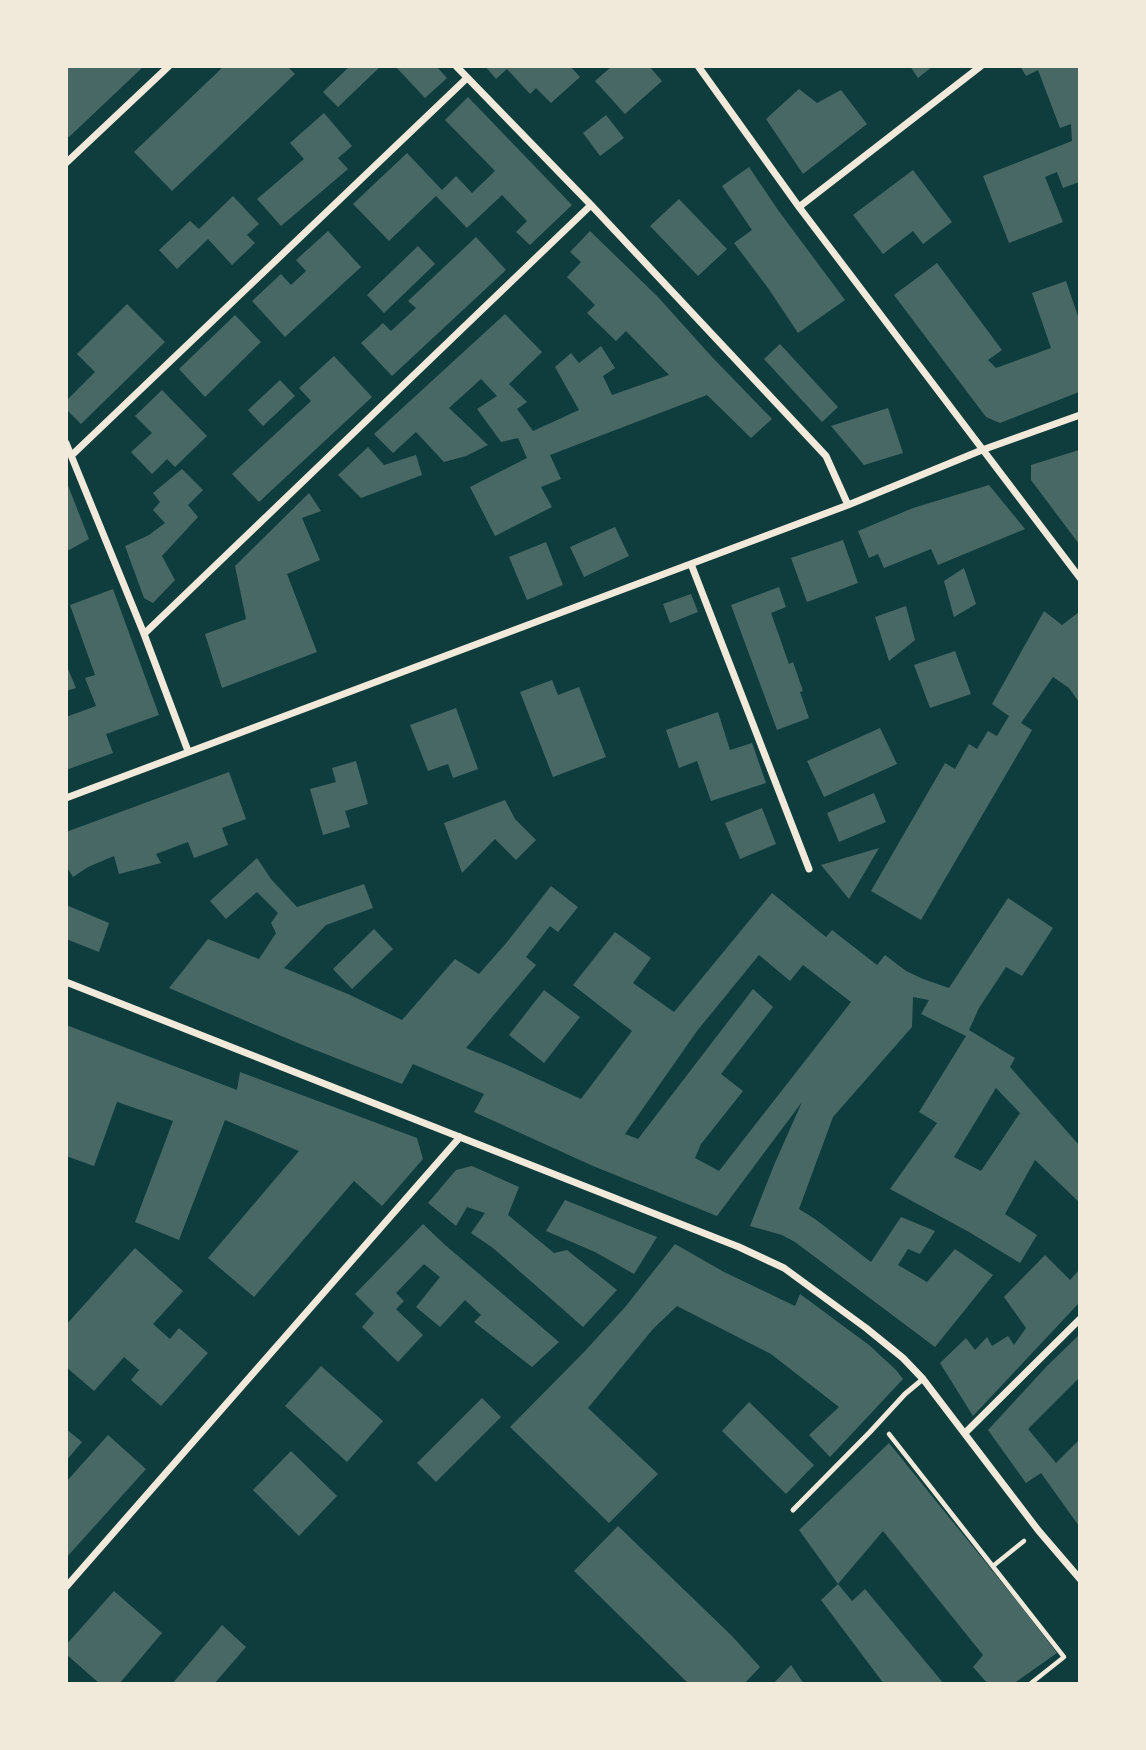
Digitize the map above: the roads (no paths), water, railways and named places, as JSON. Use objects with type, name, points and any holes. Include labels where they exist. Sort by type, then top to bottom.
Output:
[{"type":"street","points":[[66,163],[169,66]]},
{"type":"street","points":[[456,66],[591,205],[826,456],[848,505]]},
{"type":"street","points":[[698,66],[799,206],[1080,578]]},
{"type":"street","points":[[799,206],[981,66]]},
{"type":"street","points":[[72,455],[467,78]]},
{"type":"street","points":[[144,634],[591,205]]},
{"type":"street","points":[[66,798],[848,505],[982,450],[1080,415]]},
{"type":"street","points":[[66,443],[144,634],[188,751]]},
{"type":"street","points":[[691,564],[808,869]]},
{"type":"street","points":[[66,982],[739,1247],[784,1268],[866,1328],[903,1358],[923,1379],[1038,1530],[1080,1579]]},
{"type":"street","points":[[66,1587],[460,1137]]},
{"type":"street","points":[[965,1433],[1080,1319]]},
{"type":"lane","points":[[793,1510],[905,1394],[923,1379]]}]
